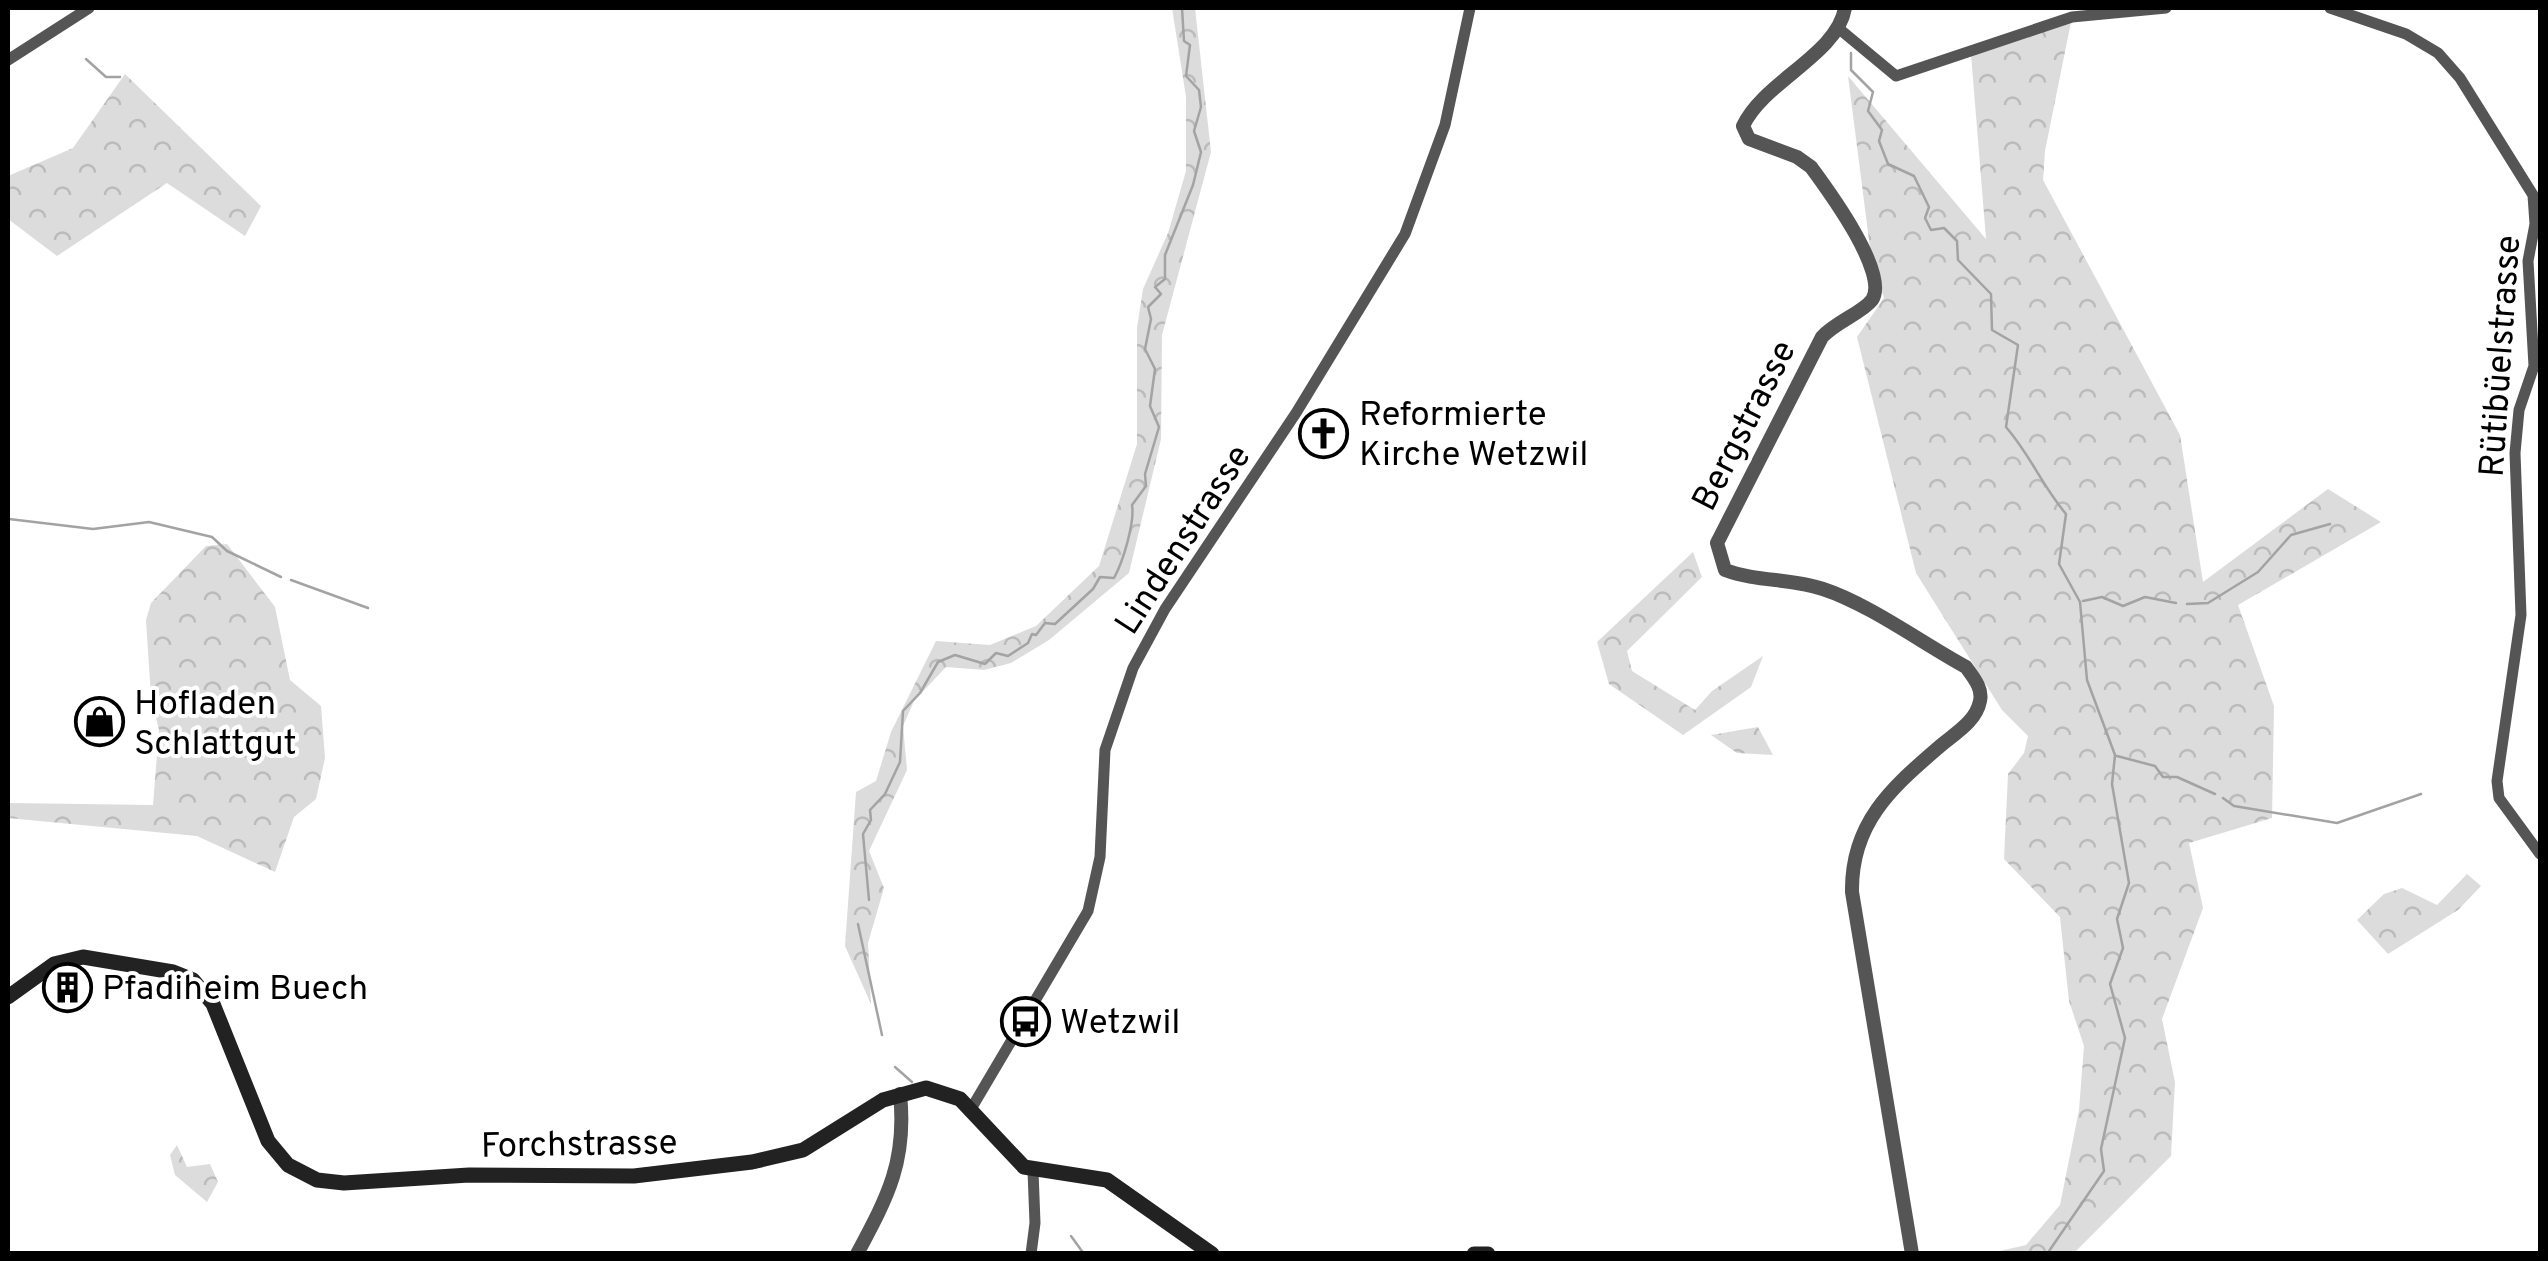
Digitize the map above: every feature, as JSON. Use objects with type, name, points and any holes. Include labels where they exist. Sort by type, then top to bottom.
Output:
[{"type":"main road","name":"Forchstrasse","points":[[8,998],[54,964],[74,958],[125,962],[193,980],[212,1004],[274,1150],[294,1170],[331,1182],[468,1175],[634,1176],[752,1162],[803,1150],[870,1106],[900,1094],[932,1088],[972,1109],[1016,1162],[1032,1171]]},
{"type":"main road","points":[[1032,1171],[1080,1173],[1107,1180],[1212,1254]]},
{"type":"main road","points":[[1474,1254],[1488,1254]]},
{"type":"street","points":[[8,60],[89,8]]},
{"type":"street","name":"Lindenstrasse","points":[[972,1109],[1088,910],[1100,857],[1105,750],[1133,668],[1165,609],[1296,413],[1405,234],[1446,125],[1470,8]]},
{"type":"street","name":"Bergstrasse","points":[[1844,8],[1838,27],[1752,106],[1742,126],[1748,140],[1797,157],[1811,167],[1869,260],[1877,280],[1876,295],[1865,308],[1838,320],[1822,337],[1718,543],[1725,570],[1750,580],[1792,580],[1828,590],[1966,667],[1978,685],[1980,702],[1966,726],[1907,776],[1879,808],[1856,840],[1852,862],[1852,892],[1912,1254]]},
{"type":"street","points":[[1838,27],[1896,76],[2072,18],[2166,8]]},
{"type":"street","name":"Rütibüelstrasse","points":[[2330,8],[2406,34],[2438,52],[2460,78],[2533,195],[2536,224],[2528,261],[2534,366],[2519,410],[2515,453],[2521,615],[2497,780],[2499,798],[2540,854]]},
{"type":"street","points":[[857,1254],[897,1171],[904,1137],[900,1094]]},
{"type":"street","points":[[1031,1254],[1036,1223],[1032,1171]]},
{"type":"green space","points":[[1172,8],[1195,8],[1211,152],[1162,335],[1161,439],[1129,573],[1049,640],[1011,663],[984,670],[946,667],[914,701],[903,726],[907,770],[869,851],[884,888],[868,943],[871,1004],[845,946],[856,792],[876,781],[891,732],[936,641],[990,645],[1036,626],[1099,566],[1137,444],[1137,328],[1143,289],[1168,233],[1186,171],[1186,97]]},
{"type":"green space","points":[[2072,17],[2045,151],[2043,180],[2180,435],[2203,582],[2328,489],[2381,522],[2238,605],[2274,706],[2272,818],[2189,843],[2203,908],[2162,1019],[2175,1082],[2171,1156],[2074,1253],[1991,1253],[2026,1245],[2060,1205],[2079,1110],[2084,1046],[2069,1001],[2060,917],[2004,859],[2008,774],[2024,753],[2028,736],[2002,710],[1916,573],[1857,337],[1884,298],[1871,256],[1848,76],[1986,239],[1971,54]]},
{"type":"green space","points":[[125,74],[261,206],[245,236],[167,183],[57,256],[8,219],[8,176],[73,148]]},
{"type":"green space","points":[[227,544],[275,607],[290,680],[321,706],[325,758],[316,799],[294,817],[275,872],[197,836],[8,818],[8,803],[153,805],[159,730],[151,697],[146,620],[151,603],[206,546]]},
{"type":"green space","points":[[1693,552],[1702,577],[1627,651],[1632,671],[1695,710],[1712,691],[1763,656],[1751,687],[1683,735],[1609,684],[1597,642]]},
{"type":"green space","points":[[1758,727],[1773,755],[1737,753],[1711,735]]},
{"type":"green space","points":[[2467,874],[2481,886],[2458,910],[2388,954],[2357,920],[2384,894],[2402,888],[2437,905]]},
{"type":"green space","points":[[177,1145],[187,1167],[210,1164],[218,1182],[207,1202],[175,1175],[170,1155]]},
{"type":"waterway","points":[[869,900],[863,834],[871,820],[870,810],[885,794],[900,762],[903,711],[920,693],[938,662],[955,655],[985,664],[996,653],[1008,656],[1028,643],[1045,623],[1055,624],[1093,589],[1100,577],[1114,578],[1121,562],[1132,505],[1146,486],[1145,474],[1159,427],[1150,406],[1155,369],[1145,349],[1151,319],[1148,307],[1161,294],[1155,287],[1165,279],[1165,255],[1193,185],[1201,152],[1194,131],[1201,107],[1199,90],[1186,76],[1190,45],[1184,41],[1182,8]]},
{"type":"waterway","points":[[1851,53],[1851,70],[1873,92],[1868,111],[1882,130],[1879,141],[1888,164],[1914,176],[1929,207],[1925,218],[1931,230],[1944,228],[1957,241],[1958,260],[1991,294],[1992,330],[2018,345],[2006,427],[2066,514],[2059,564],[2080,602],[2087,680],[2115,755],[2112,784],[2129,883],[2117,919],[2123,948],[2110,984],[2125,1038],[2101,1149],[2104,1171],[2047,1254]]},
{"type":"waterway","points":[[86,59],[106,77],[120,77]]},
{"type":"waterway","points":[[9,519],[93,529],[149,522],[212,537],[227,551],[281,577]]},
{"type":"waterway","points":[[2187,604],[2208,603],[2258,572],[2291,535],[2330,524]]},
{"type":"waterway","points":[[291,580],[368,608]]},
{"type":"waterway","points":[[2083,601],[2102,597],[2123,606],[2145,597],[2176,603]]},
{"type":"waterway","points":[[2117,756],[2155,766],[2163,777],[2177,777],[2215,794]]},
{"type":"waterway","points":[[2223,798],[2234,806],[2337,823],[2421,794]]},
{"type":"waterway","points":[[858,924],[882,1035]]},
{"type":"waterway","points":[[895,1067],[912,1082]]},
{"type":"waterway","points":[[1071,1236],[1084,1254]]},
{"type":"place","name":"Reformierte Kirche Wetzwil","points":[[1324,433]]},
{"type":"place","name":"Hofladen Schlattgut","points":[[99,722]]},
{"type":"place","name":"Pfadiheim Buech","points":[[67,987]]},
{"type":"place","name":"Wetzwil","points":[[1025,1021]]}]
